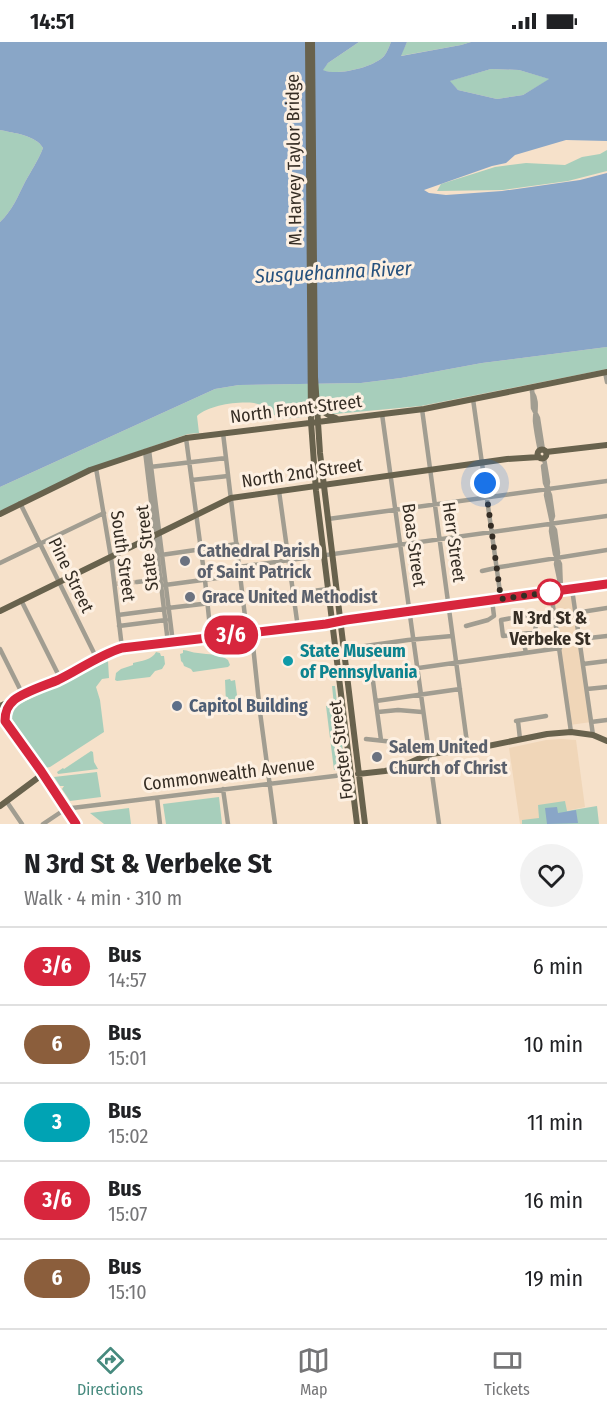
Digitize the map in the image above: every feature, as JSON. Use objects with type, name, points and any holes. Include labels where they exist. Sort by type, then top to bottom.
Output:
[{"type":"main road","name":"M. Harvey Taylor Bridge","points":[[310,42],[314,422]]},
{"type":"main road","name":"North Front Street","points":[[0,514],[96,468],[186,438],[422,409],[532,389],[606,372]]},
{"type":"main road","points":[[313,396],[322,411],[339,419]]},
{"type":"main road","points":[[293,424],[306,415],[313,396]]},
{"type":"main road","name":"Forster Street","points":[[314,422],[324,485],[365,824]]},
{"type":"main road","name":"Forster Street","points":[[314,422],[316,486],[357,824]]},
{"type":"main road","name":"North 2nd Street","points":[[0,611],[231,498],[607,445]]},
{"type":"main road","points":[[0,706],[122,648],[298,628],[551,592],[561,588],[572,589],[607,584]]},
{"type":"main road","points":[[5,721],[6,710],[15,699]]},
{"type":"main road","points":[[0,714],[76,824]]},
{"type":"main road","name":"Commonwealth Avenue","points":[[351,774],[398,768],[429,754],[468,750],[547,734],[571,732],[593,735],[607,741]]},
{"type":"main road","points":[[0,806],[43,774]]},
{"type":"street","points":[[606,372],[607,382]]},
{"type":"street","points":[[532,389],[537,407],[544,483],[550,495],[557,558],[560,564],[561,588]]},
{"type":"street","points":[[473,399],[501,599]]},
{"type":"street","name":"Herr Street","points":[[422,409],[468,750]]},
{"type":"street","name":"Boas Street","points":[[382,413],[439,824]]},
{"type":"street","points":[[223,433],[247,633],[252,636],[275,824]]},
{"type":"street","points":[[186,438],[211,637]]},
{"type":"street","name":"State Street","points":[[147,451],[160,579],[171,643]]},
{"type":"street","name":"State Street","points":[[147,451],[165,585],[166,620],[171,643]]},
{"type":"street","points":[[150,467],[226,458]]},
{"type":"street","name":"South Street","points":[[96,468],[122,648]]},
{"type":"street","points":[[192,480],[228,476]]},
{"type":"street","points":[[328,519],[607,480]]},
{"type":"street","points":[[279,491],[298,628]]},
{"type":"street","name":"Pine Street","points":[[20,503],[97,659]]},
{"type":"street","points":[[1,560],[104,513]]},
{"type":"street","points":[[239,567],[607,516]]},
{"type":"street","points":[[161,555],[237,544]]},
{"type":"street","points":[[482,571],[607,550]]},
{"type":"street","points":[[165,585],[240,575]]},
{"type":"street","points":[[137,582],[160,579]]},
{"type":"street","points":[[118,615],[328,589]]},
{"type":"street","points":[[572,589],[593,735]]},
{"type":"street","points":[[551,592],[571,732]]},
{"type":"street","points":[[21,600],[60,678]]},
{"type":"street","points":[[466,626],[494,616],[492,600]]},
{"type":"street","points":[[575,613],[607,608]]},
{"type":"street","points":[[534,614],[536,632],[522,634],[503,636],[501,620],[534,614]]},
{"type":"street","points":[[120,626],[166,620]]},
{"type":"street","points":[[522,634],[526,653]]},
{"type":"street","points":[[344,649],[452,636]]},
{"type":"street","points":[[580,639],[607,636]]},
{"type":"street","points":[[348,678],[560,648]]},
{"type":"street","points":[[0,649],[22,695]]},
{"type":"street","points":[[583,664],[607,661]]},
{"type":"street","points":[[372,674],[381,740]]},
{"type":"street","points":[[587,689],[607,687]]},
{"type":"street","points":[[376,701],[460,689]]},
{"type":"street","points":[[378,712],[422,711]]},
{"type":"street","points":[[520,739],[517,721],[546,716]]},
{"type":"street","points":[[591,722],[606,721]]},
{"type":"street","points":[[366,739],[468,750]]},
{"type":"street","name":"Commonwealth Avenue","points":[[66,810],[351,774]]},
{"type":"street","points":[[223,789],[228,824]]},
{"type":"street","points":[[157,798],[160,824]]},
{"type":"street","points":[[7,802],[22,824]]},
{"type":"street","points":[[43,824],[66,810]]},
{"type":"shaded area","points":[[572,589],[591,722],[570,725],[551,592]]},
{"type":"shaded area","points":[[561,739],[576,740],[585,807],[566,811],[565,801],[540,824],[520,824],[509,748]]},
{"type":"green space","points":[[359,42],[391,42],[383,57],[370,65],[336,72],[322,70],[328,63]]},
{"type":"green space","points":[[407,42],[471,42],[400,56]]},
{"type":"green space","points":[[491,69],[519,70],[550,79],[523,95],[497,99],[458,90],[449,81]]},
{"type":"green space","points":[[0,130],[30,137],[43,148],[14,203],[0,222]]},
{"type":"green space","points":[[607,150],[607,171],[568,181],[503,190],[437,191],[441,184],[495,167],[526,163],[565,165],[582,157],[600,154]]},
{"type":"green space","points":[[607,347],[607,369],[421,406],[281,419],[271,413],[272,411],[254,403],[232,403],[216,407],[197,416],[199,433],[188,434],[90,468],[0,511],[0,487],[215,389],[239,385],[361,383],[482,363]]},
{"type":"green space","points":[[183,650],[221,656],[228,660],[230,665],[193,672],[181,661],[180,654]]},
{"type":"green space","points":[[156,652],[164,656],[165,664],[162,669],[155,671],[150,677],[115,680],[116,673],[121,669],[143,661]]},
{"type":"green space","points":[[108,661],[109,678],[102,679],[96,687],[104,732],[45,768],[10,716],[13,707]]},
{"type":"green space","points":[[225,680],[235,680],[239,710],[236,714],[228,715]]},
{"type":"green space","points":[[332,686],[335,686],[345,768],[334,770],[326,706],[334,705]]},
{"type":"green space","points":[[91,751],[98,769],[58,774],[57,772]]},
{"type":"green space","points":[[97,772],[101,797],[70,801],[62,789],[64,786],[60,786],[54,777]]},
{"type":"green space","points":[[219,797],[222,824],[166,824],[163,804]]},
{"type":"green space","points":[[565,801],[567,811],[597,806],[599,824],[522,824],[522,820],[539,818],[538,805]]},
{"type":"green space","points":[[129,808],[131,824],[104,824],[90,813]]},
{"type":"water","name":"Susquehanna River","points":[[0,42],[359,42],[328,63],[323,70],[336,72],[353,70],[377,62],[385,55],[391,42],[407,42],[401,56],[471,42],[607,42],[607,141],[566,140],[515,155],[506,163],[424,190],[429,193],[446,195],[502,191],[580,180],[607,173],[607,347],[482,363],[361,383],[239,385],[215,389],[0,487],[0,222],[14,203],[43,148],[30,137],[0,130]],"holes":[[[491,69],[519,70],[549,79],[523,95],[497,99],[458,90],[450,81]]]},
{"type":"water","points":[[557,807],[558,813],[576,810],[578,823],[547,824],[545,808]]},
{"type":"tunnel","points":[[114,584],[137,582]]},
{"type":"bus line","name":"3/6","points":[[76,824],[5,721],[5,712],[15,699],[119,649],[326,624],[607,584]]},
{"type":"place","name":"Cathedral Parish of Saint Patrick","points":[[185,561]]},
{"type":"place","name":"N 3rd St & Verbeke St","points":[[550,592]]},
{"type":"place","name":"Grace United Methodist","points":[[190,597]]},
{"type":"place","name":"State Museum of Pennsylvania","points":[[288,661]]},
{"type":"place","name":"Capitol Building","points":[[177,706]]},
{"type":"place","name":"Salem United Church of Christ","points":[[377,757]]},
{"type":"route","points":[[485,483],[501,599],[550,592]]}]
